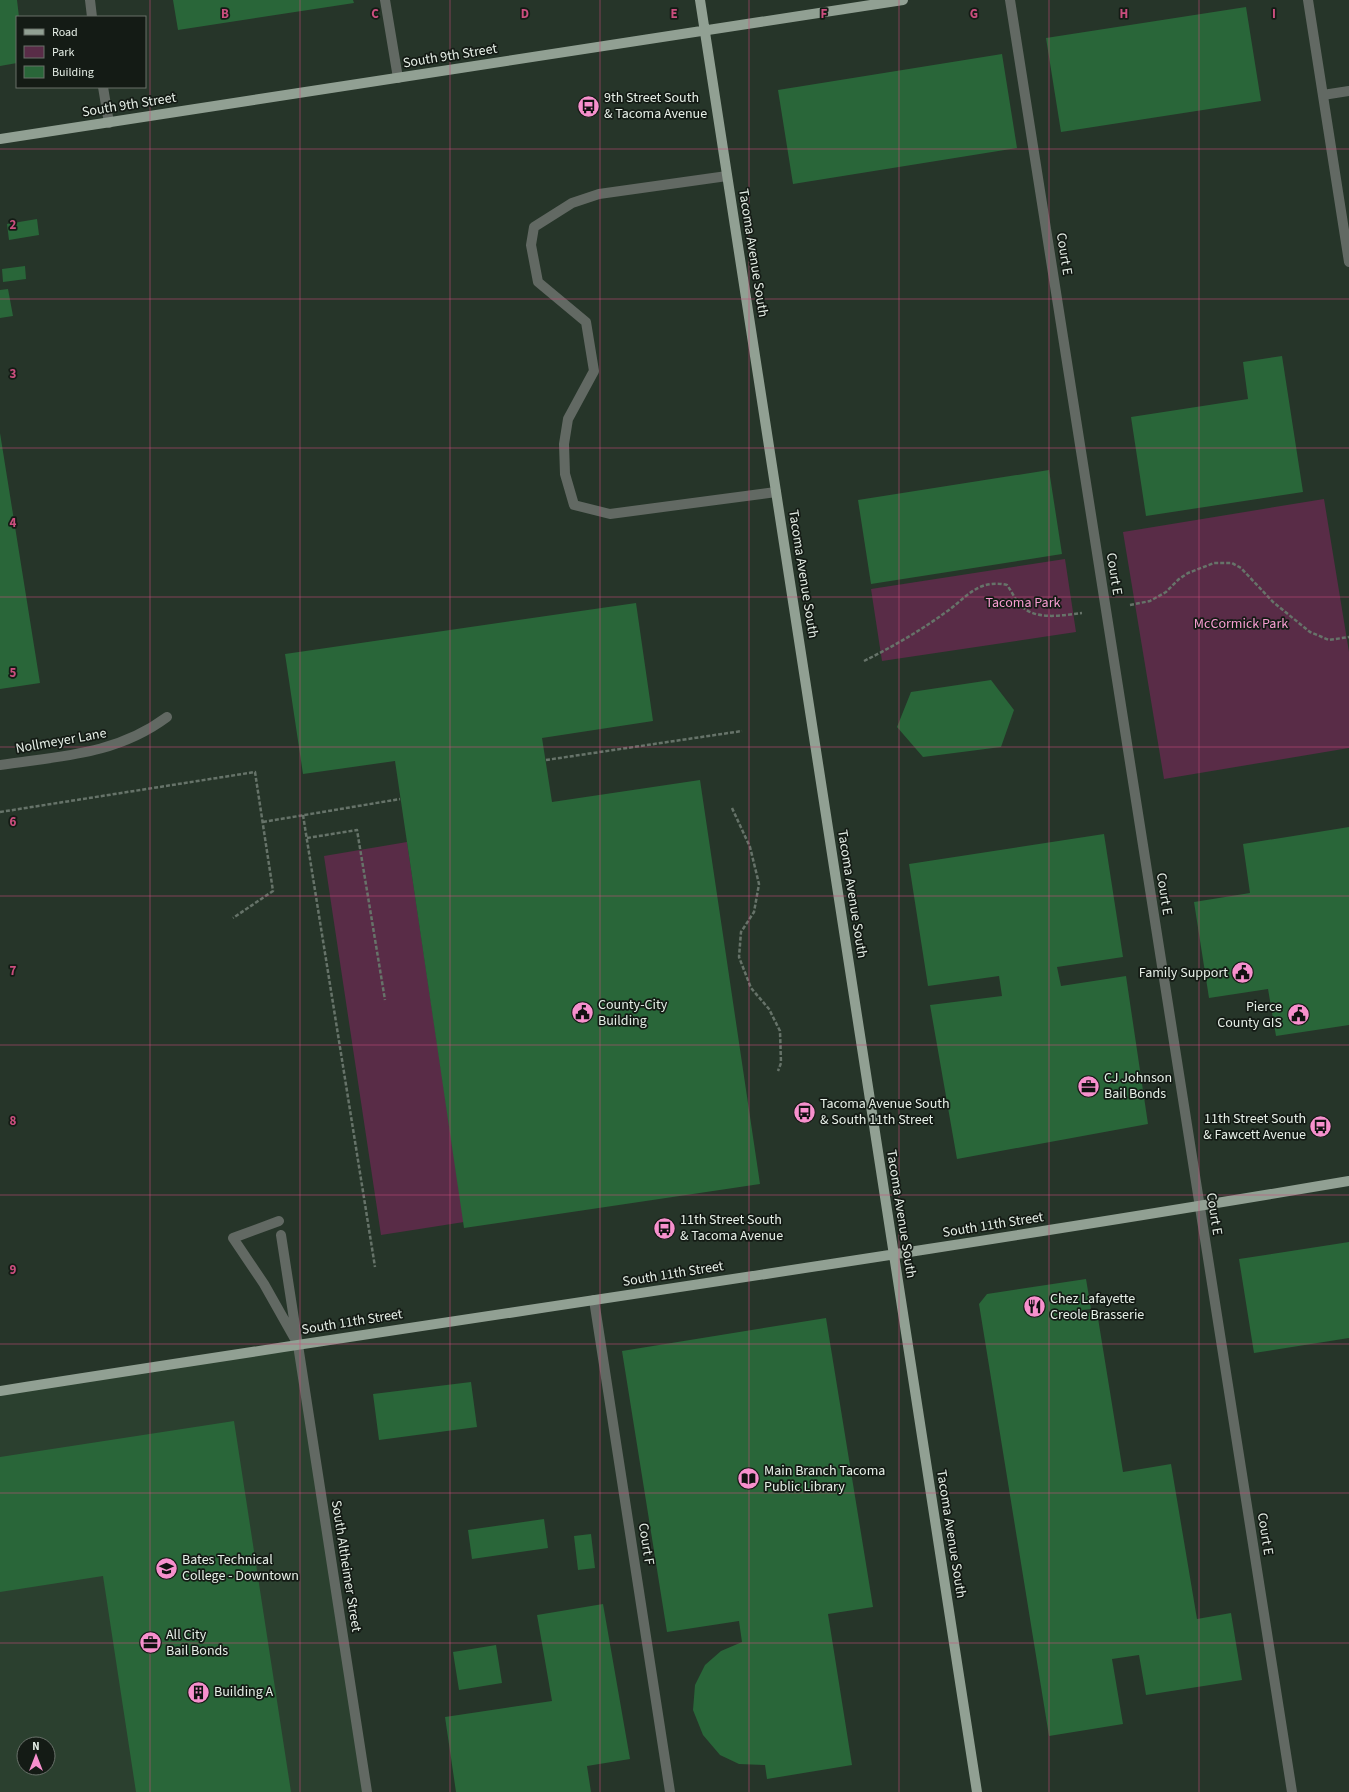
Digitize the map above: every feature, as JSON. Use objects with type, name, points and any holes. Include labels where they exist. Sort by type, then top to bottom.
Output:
[{"type":"main road","name":"Tacoma Avenue South","points":[[700,0],[977,1792]]},
{"type":"main road","name":"South 9th Street","points":[[0,139],[903,0]]},
{"type":"main road","name":"South 11th Street","points":[[0,1389],[893,1254],[1349,1181]]},
{"type":"street","points":[[90,0],[92,16]]},
{"type":"street","points":[[385,0],[398,78]]},
{"type":"street","name":"Court E","points":[[1010,0],[1292,1792]]},
{"type":"street","points":[[1308,0],[1349,262]]},
{"type":"street","points":[[103,88],[109,123]]},
{"type":"street","points":[[1323,95],[1349,91]]},
{"type":"street","points":[[727,176],[599,194],[572,203],[534,227],[531,245],[538,282],[586,322],[594,371],[568,419],[564,444],[565,474],[574,505],[610,514],[776,492]]},
{"type":"street","name":"Nollmeyer Lane","points":[[0,765],[98,751],[135,738],[152,729],[167,717]]},
{"type":"street","points":[[279,1221],[233,1238],[264,1284],[298,1344]]},
{"type":"street","name":"South Altheimer Street","points":[[281,1235],[367,1792]]},
{"type":"street","name":"Court F","points":[[594,1300],[670,1792]]},
{"type":"path","points":[[864,662],[895,645],[945,613],[960,602],[968,593],[982,586],[998,583],[1007,585],[1020,606],[1030,613],[1044,616],[1065,615],[1150,602],[1166,592],[1188,573],[1214,563],[1232,563],[1241,568],[1273,602],[1310,632],[1329,640],[1349,637]]},
{"type":"path","points":[[546,760],[742,731]]},
{"type":"path","points":[[0,812],[255,772],[273,891],[233,918]]},
{"type":"path","points":[[263,822],[400,799]]},
{"type":"path","points":[[732,808],[750,847],[759,884],[754,912],[741,932],[739,957],[751,988],[769,1009],[780,1031],[781,1062],[778,1071]]},
{"type":"path","points":[[303,815],[375,1267]]},
{"type":"path","points":[[307,838],[357,830],[385,1000]]},
{"type":"shaded area","name":"Bates Technical College - Downtown","points":[[298,1344],[367,1792],[0,1792],[0,1391]]},
{"type":"green space","name":"McCormick Park","points":[[1324,499],[1349,652],[1349,748],[1164,779],[1123,532]]},
{"type":"green space","name":"Tacoma Park","points":[[1065,559],[1076,632],[882,661],[871,589]]},
{"type":"green space","points":[[407,842],[464,1222],[381,1235],[324,856]]},
{"type":"building","points":[[0,0],[17,0],[19,16],[16,16],[16,63],[0,66]]},
{"type":"building","points":[[173,0],[353,0],[354,3],[178,30]]},
{"type":"building","points":[[1246,7],[1261,101],[1061,132],[1046,38]]},
{"type":"building","points":[[1002,54],[1017,148],[793,184],[778,90]]},
{"type":"building","points":[[37,219],[39,235],[9,240],[7,224]]},
{"type":"building","points":[[25,266],[26,279],[3,282],[2,269]]},
{"type":"building","points":[[8,289],[13,316],[0,318],[0,290]]},
{"type":"building","points":[[1282,356],[1303,492],[1146,516],[1131,417],[1248,399],[1243,362]]},
{"type":"building","points":[[0,433],[40,683],[0,689]]},
{"type":"building","points":[[1049,470],[1062,554],[871,584],[858,500]]},
{"type":"building","name":"County-City Building","points":[[636,603],[653,721],[542,738],[552,802],[700,780],[760,1184],[464,1228],[395,761],[303,774],[285,654]]},
{"type":"building","points":[[991,680],[1014,710],[1001,747],[923,757],[897,727],[911,692]]},
{"type":"building","points":[[1349,827],[1349,1025],[1276,1036],[1268,989],[1209,998],[1194,902],[1250,893],[1243,844]]},
{"type":"building","points":[[1104,834],[1123,957],[1057,967],[1061,986],[1126,976],[1148,1124],[957,1159],[930,1005],[1002,996],[999,976],[928,986],[909,864]]},
{"type":"building","points":[[724,1215],[724,1221],[711,1223],[710,1218]]},
{"type":"building","points":[[1349,1242],[1349,1338],[1254,1353],[1239,1259]]},
{"type":"building","points":[[1086,1279],[1091,1309],[1082,1310],[1082,1314],[1097,1312],[1123,1472],[1171,1464],[1197,1619],[1231,1613],[1242,1680],[1146,1695],[1139,1655],[1112,1659],[1123,1724],[1049,1736],[979,1304],[987,1294]]},
{"type":"building","name":"Main Branch Tacoma Public Library","points":[[826,1318],[873,1607],[828,1614],[852,1765],[767,1779],[765,1765],[739,1764],[720,1755],[703,1735],[693,1710],[695,1685],[705,1665],[721,1651],[742,1642],[739,1621],[667,1632],[622,1351]]},
{"type":"building","points":[[471,1382],[477,1427],[379,1440],[373,1394]]},
{"type":"building","name":"Building A","points":[[234,1421],[291,1792],[136,1792],[103,1576],[0,1592],[0,1457]]},
{"type":"building","points":[[544,1519],[548,1548],[472,1559],[468,1530]]},
{"type":"building","points":[[591,1534],[595,1568],[578,1570],[574,1536]]},
{"type":"building","points":[[603,1604],[630,1759],[587,1766],[591,1792],[456,1792],[445,1717],[552,1701],[537,1615]]},
{"type":"building","points":[[496,1645],[502,1683],[459,1690],[453,1652]]},
{"type":"place","name":"9th Street South & Tacoma Avenue","points":[[589,106]]},
{"type":"place","name":"Family Support","points":[[1243,973]]},
{"type":"place","name":"County-City Building","points":[[583,1013]]},
{"type":"place","name":"Pierce County GIS","points":[[1298,1015]]},
{"type":"place","name":"CJ Johnson Bail Bonds","points":[[1089,1086]]},
{"type":"place","name":"Tacoma Avenue South & South 11th Street","points":[[805,1112]]},
{"type":"place","name":"11th Street South & Fawcett Avenue","points":[[1321,1127]]},
{"type":"place","name":"11th Street South & Tacoma Avenue","points":[[665,1228]]},
{"type":"place","name":"Chez Lafayette Creole Brasserie","points":[[1035,1307]]},
{"type":"place","name":"Main Branch Tacoma Public Library","points":[[748,1479]]},
{"type":"place","name":"Bates Technical College - Downtown","points":[[166,1568]]},
{"type":"place","name":"All City Bail Bonds","points":[[151,1643]]},
{"type":"place","name":"Building A","points":[[198,1692]]}]
